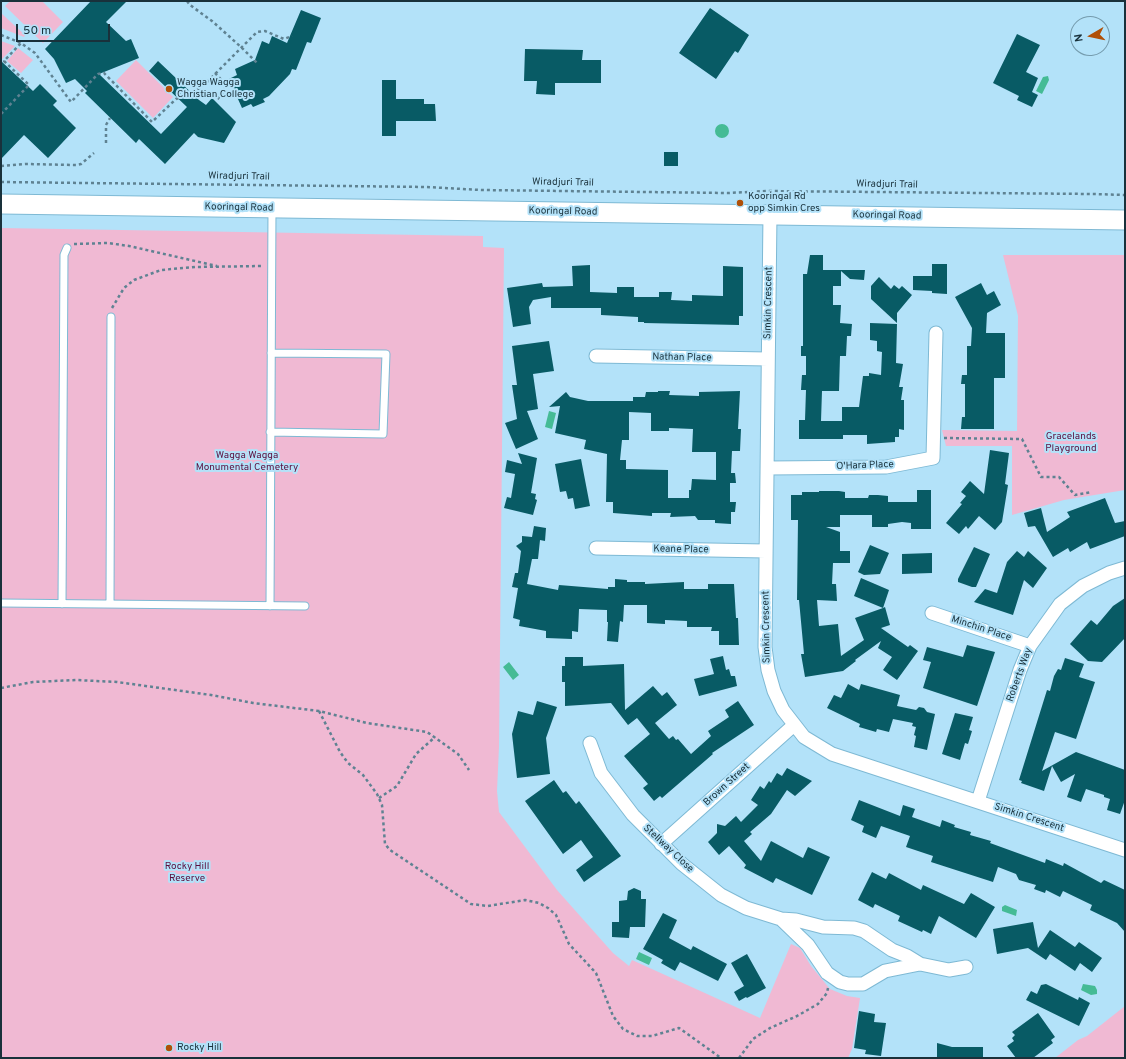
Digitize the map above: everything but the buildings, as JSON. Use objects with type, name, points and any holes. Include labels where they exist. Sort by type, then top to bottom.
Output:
[{"type":"main road","name":"Kooringal Road","points":[[1,204],[1125,220]]},
{"type":"street","name":"Simkin Crescent","points":[[770,214],[765,647],[768,670],[774,691],[783,710],[804,737],[832,754],[1125,850]]},
{"type":"street","name":"O'Hara Place","points":[[768,468],[886,467],[933,458],[936,333]]},
{"type":"street","name":"Nathan Place","points":[[596,356],[768,359]]},
{"type":"street","name":"Keane Place","points":[[596,548],[766,551]]},
{"type":"street","name":"Roberts Way","points":[[978,801],[1020,670],[1030,646],[1060,604],[1083,586],[1109,573],[1125,568]]},
{"type":"street","name":"Minchin Place","points":[[932,613],[1030,646]]},
{"type":"street","name":"Brown Street","points":[[661,844],[794,725]]},
{"type":"street","name":"Stellway Close","points":[[590,743],[597,764],[605,780],[633,815],[682,864],[721,895],[746,908],[781,919],[796,920],[824,927],[854,928],[872,935],[892,950],[907,956],[920,964],[949,970],[966,967]]},
{"type":"street","name":"Stellway Close","points":[[781,919],[808,946],[830,976],[848,984],[862,984],[885,971],[920,964]]},
{"type":"lane","points":[[270,606],[272,209]]},
{"type":"lane","points":[[62,604],[64,254],[67,248]]},
{"type":"lane","points":[[110,604],[111,317]]},
{"type":"lane","points":[[270,432],[382,434],[386,354],[271,353]]},
{"type":"lane","points":[[1,603],[305,606]]},
{"type":"path","points":[[187,1],[242,47],[258,64]]},
{"type":"path","points":[[1,35],[21,43],[35,53],[71,102],[98,74],[104,73],[152,122],[176,99],[193,93],[207,82],[257,32],[265,31],[284,39],[292,36]]},
{"type":"path","points":[[1,114],[29,85],[4,61],[21,43]]},
{"type":"path","points":[[215,73],[226,85],[224,91],[216,101]]},
{"type":"path","points":[[106,143],[106,125],[110,118]]},
{"type":"path","points":[[1,166],[25,164],[76,165],[94,153]]},
{"type":"path","name":"Wiradjuri Trail","points":[[1,182],[427,187],[481,190],[728,193],[1078,193],[1125,195]]},
{"type":"path","points":[[67,248],[74,244],[81,243],[108,243],[162,252],[222,267]]},
{"type":"path","points":[[111,317],[116,300],[124,288],[134,280],[161,270],[196,267],[271,266]]},
{"type":"path","points":[[934,438],[1022,439],[1041,477],[1059,477],[1075,495],[1092,492]]},
{"type":"path","points":[[1,688],[33,682],[76,680],[117,682],[211,694],[253,703],[319,711],[367,723],[427,732],[458,754],[469,770]]},
{"type":"path","points":[[319,711],[340,752],[348,763],[372,786],[382,805],[385,844],[390,850],[471,904],[488,906],[525,900],[540,903],[556,915],[569,944],[596,973],[613,1016],[623,1029],[637,1036],[652,1036],[679,1028],[721,1058]]},
{"type":"path","points":[[378,798],[397,786],[416,754],[435,737]]},
{"type":"path","points":[[739,1058],[753,1039],[770,1028],[797,1016],[818,1004],[827,993],[830,976]]},
{"type":"green space","points":[[10,1],[42,1],[63,22],[43,43],[5,6]]},
{"type":"green space","points":[[1,13],[25,35],[24,37],[1,28]]},
{"type":"green space","points":[[1,41],[15,46],[2,59],[1,58]]},
{"type":"green space","points":[[18,48],[33,60],[21,73],[7,61]]},
{"type":"green space","points":[[136,60],[173,97],[153,118],[116,81]]},
{"type":"green space","points":[[1,228],[483,236],[483,247],[504,248],[499,747],[497,791],[499,812],[557,890],[613,953],[629,966],[632,960],[760,1018],[791,944],[800,948],[811,966],[830,989],[847,996],[860,998],[852,1049],[848,1058],[1,1058]]},
{"type":"green space","name":"Gracelands Playground","points":[[1003,255],[1125,255],[1125,490],[1064,500],[1012,515],[1012,446],[946,446],[942,430],[1017,431],[1018,316]]},
{"type":"green space","points":[[1125,1006],[1125,1058],[1055,1058],[1078,1040],[1087,1036]]},
{"type":"shaded area","points":[[1048,76],[1049,80],[1042,94],[1036,91],[1043,77]]},
{"type":"shaded area","points":[[719,124],[725,124],[729,128],[729,134],[725,138],[719,138],[715,134],[715,128]]},
{"type":"shaded area","points":[[549,411],[556,413],[552,429],[545,427]]},
{"type":"shaded area","points":[[509,662],[519,675],[513,680],[503,667]]},
{"type":"shaded area","points":[[1005,905],[1017,910],[1016,916],[1002,911],[1002,907]]},
{"type":"shaded area","points":[[639,952],[652,958],[649,965],[636,959]]},
{"type":"shaded area","points":[[1083,984],[1095,986],[1097,994],[1091,995],[1081,990]]},
{"type":"place","name":"Wagga Wagga Christian College","points":[[169,89]]},
{"type":"place","name":"Kooringal Rd opp Simkin Cres","points":[[740,203]]},
{"type":"place","name":"Rocky Hill","points":[[169,1048]]},
{"type":"park label","name":"Wagga Wagga Monumental Cemetery","points":[[247,462]]},
{"type":"park label","name":"Rocky Hill Reserve","points":[[187,872]]}]
